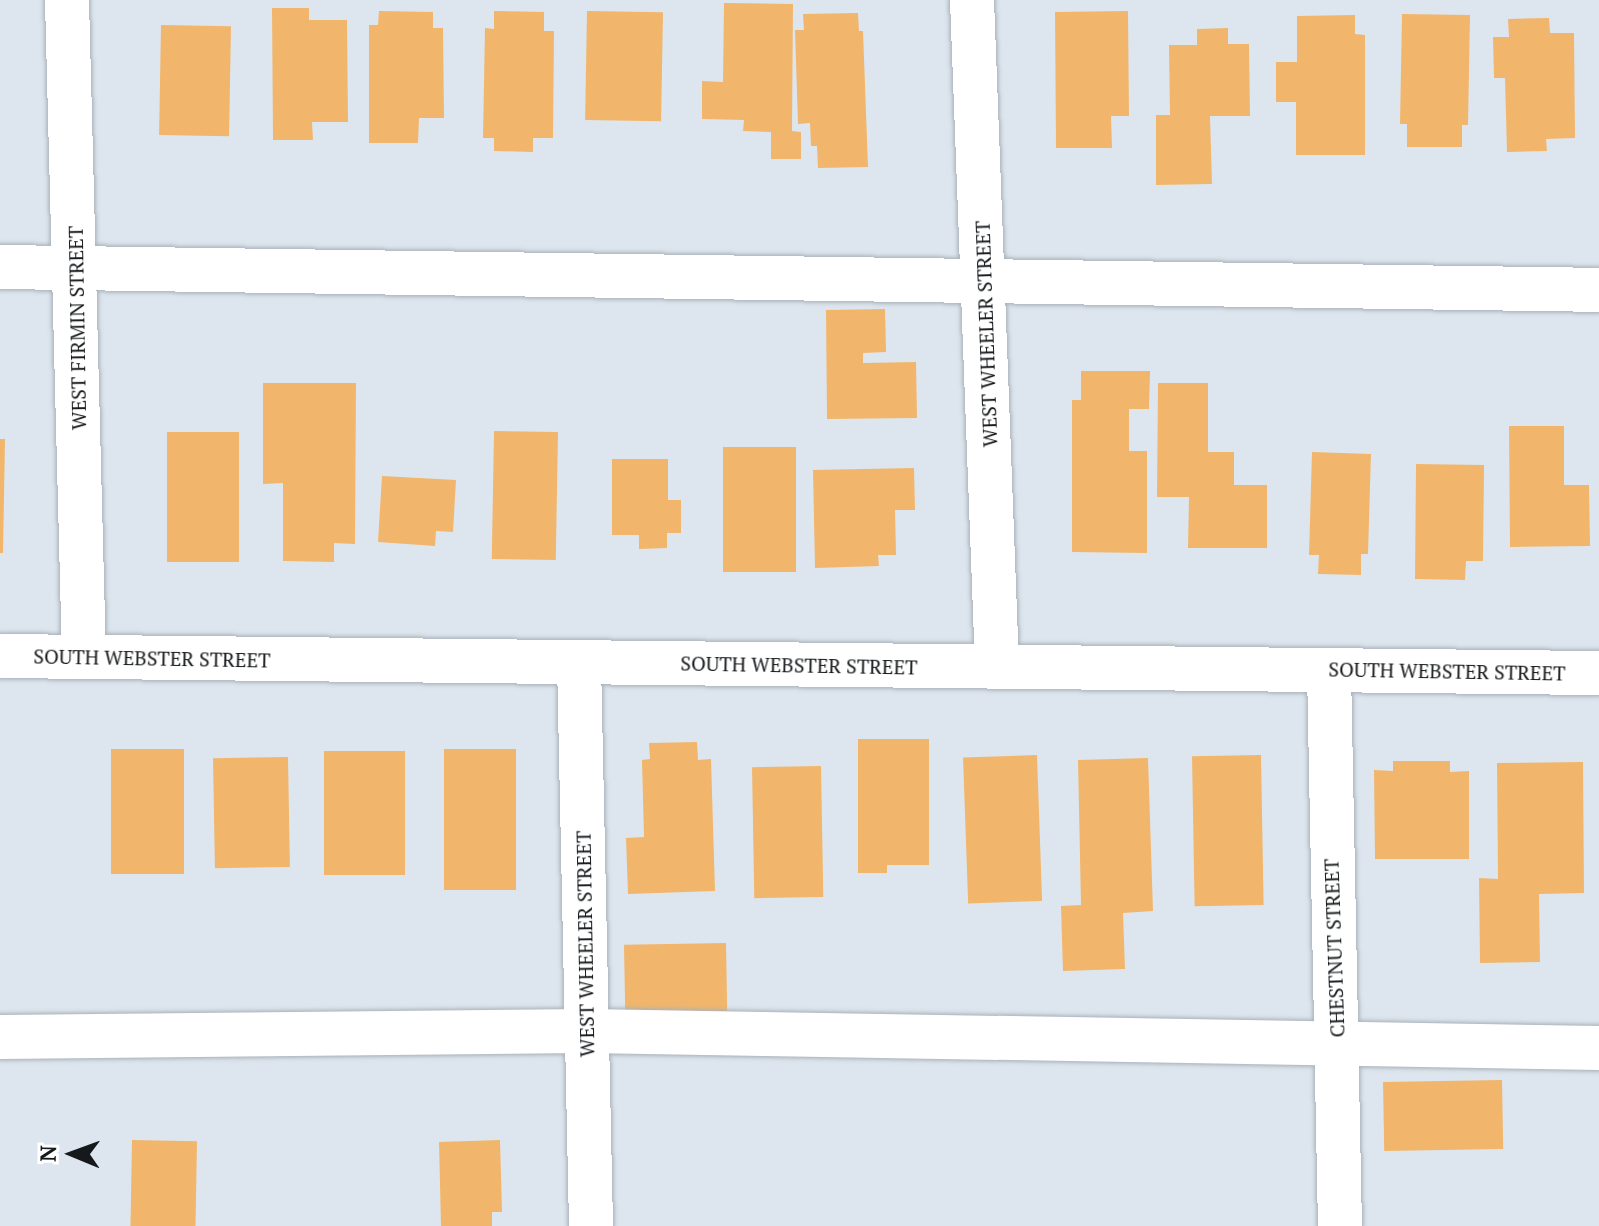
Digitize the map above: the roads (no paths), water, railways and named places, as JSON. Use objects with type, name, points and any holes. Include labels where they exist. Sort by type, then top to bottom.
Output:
[{"type":"street","name":"WEST FIRMIN STREET","points":[[67,0],[84,657]]},
{"type":"street","name":"WEST WHEELER STREET","points":[[972,0],[985,282],[997,667]]},
{"type":"street","points":[[0,267],[1599,290]]},
{"type":"street","name":"SOUTH WEBSTER STREET","points":[[0,656],[1599,673]]},
{"type":"street","name":"WEST WHEELER STREET","points":[[579,662],[591,1226]]},
{"type":"street","name":"CHESTNUT STREET","points":[[1329,670],[1340,1226]]},
{"type":"street","points":[[0,1037],[587,1031],[1336,1046],[1599,1048]]}]
